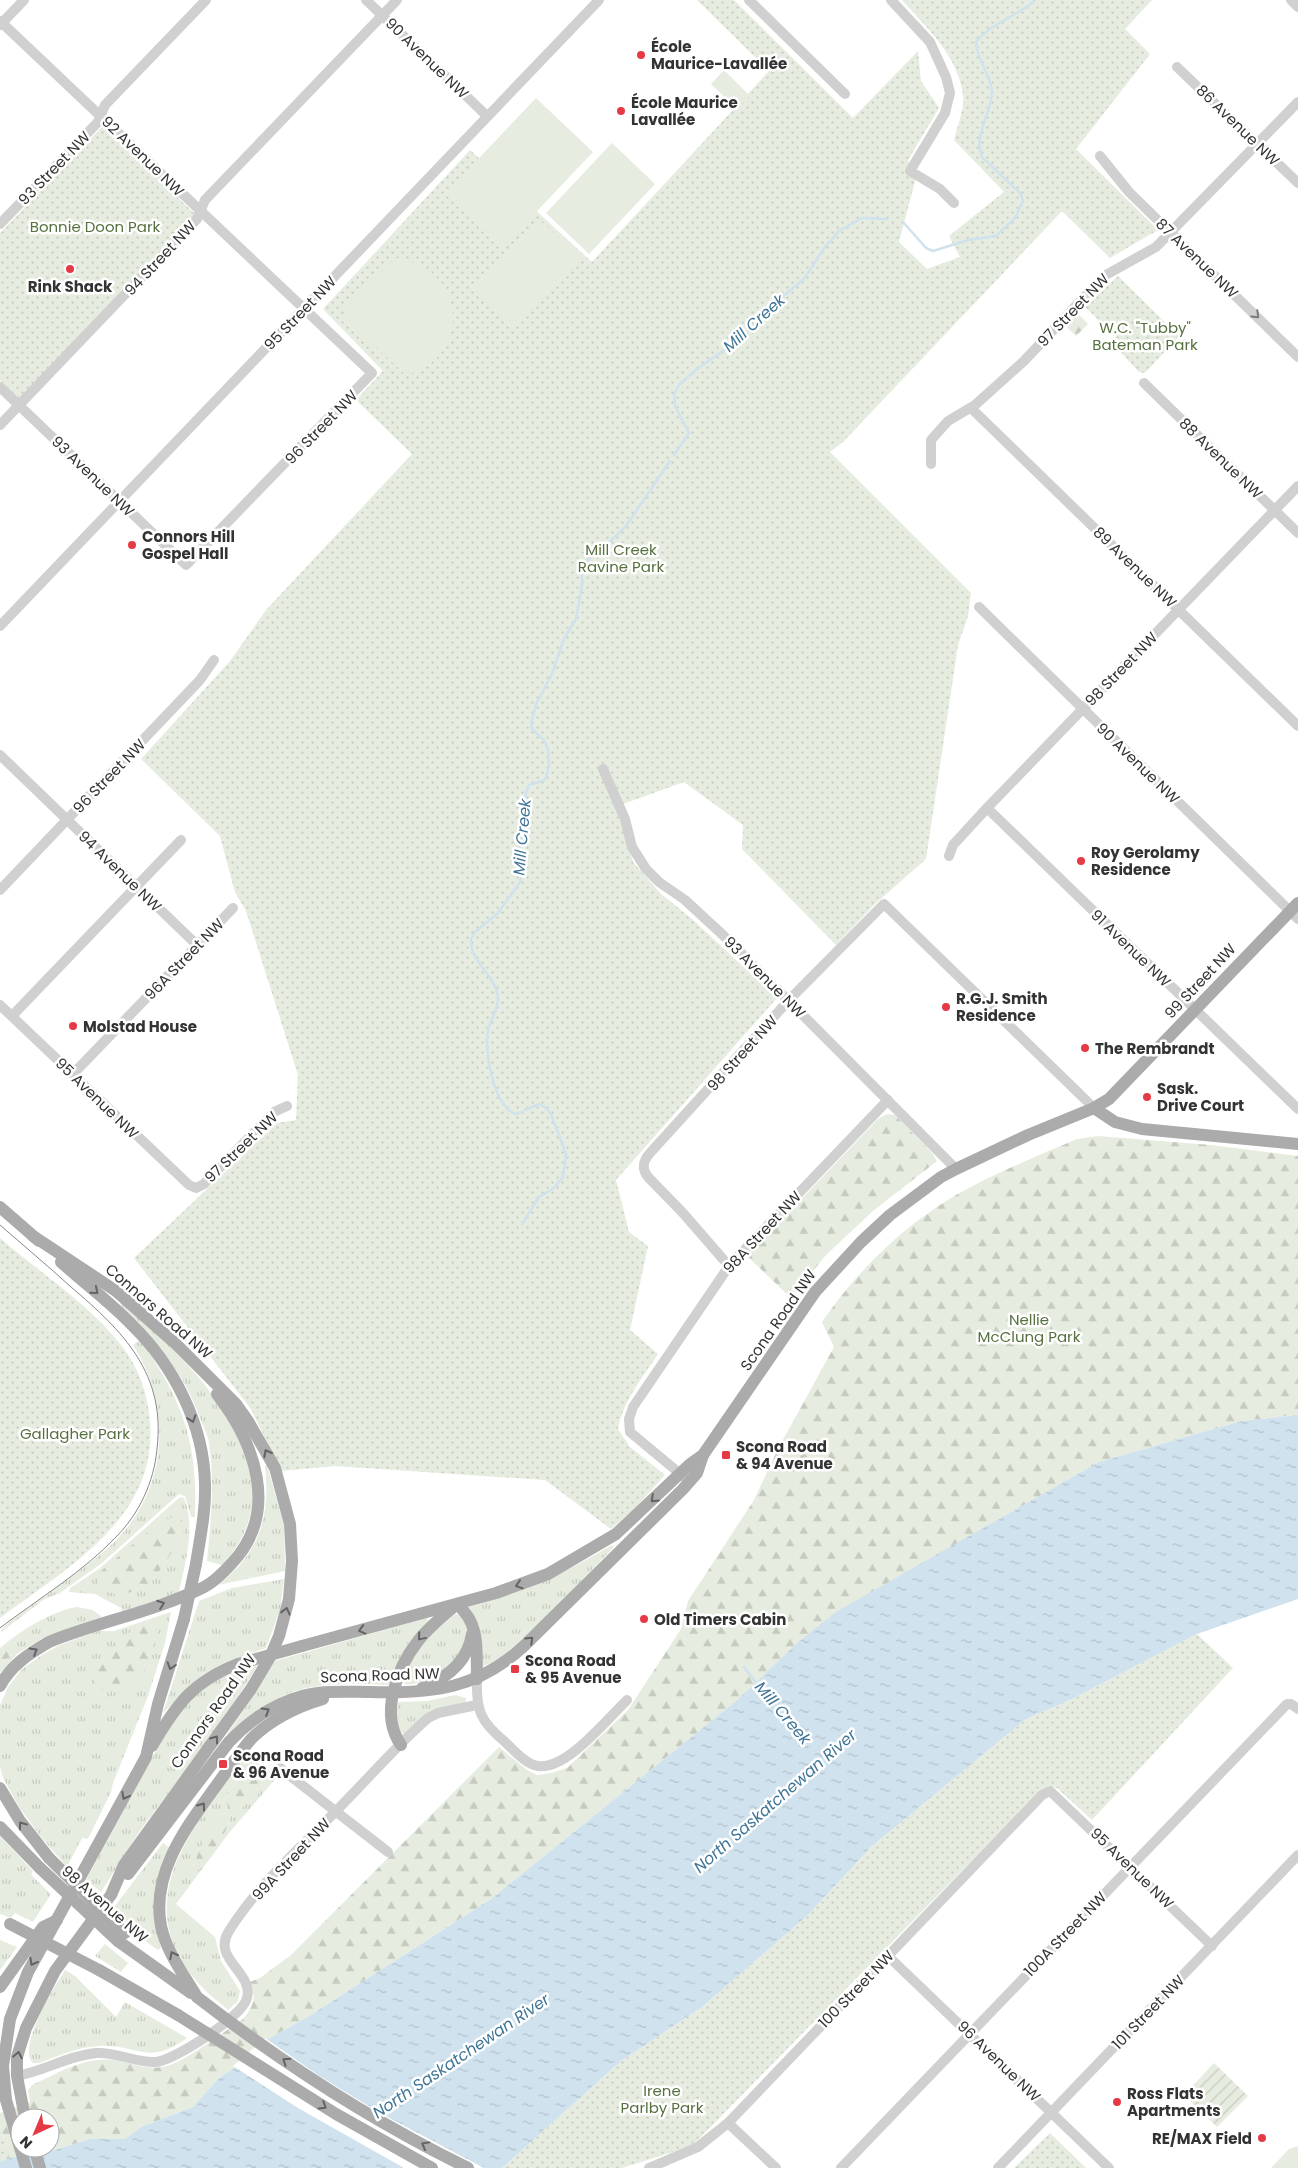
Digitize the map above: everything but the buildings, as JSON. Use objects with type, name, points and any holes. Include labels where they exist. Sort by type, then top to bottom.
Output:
[{"type":"main road","name":"99 Street NW","points":[[1126,1083],[1195,1010],[1295,911]]},
{"type":"main road","name":"Scona Road NW","points":[[146,1757],[171,1712],[181,1700],[206,1678],[238,1664],[457,1604],[528,1582],[570,1562],[616,1534],[685,1478],[697,1472],[704,1455],[801,1312],[833,1270],[890,1215],[956,1169],[1028,1135],[1094,1108],[1109,1099],[1126,1083]]},
{"type":"main road","points":[[1094,1108],[1115,1122],[1142,1130],[1298,1144]]},
{"type":"main road","name":"Connors Road NW","points":[[0,1207],[134,1327],[161,1359],[188,1406],[201,1448],[205,1485],[196,1564],[184,1619],[158,1704],[146,1757],[28,1972],[10,2019],[3,2066],[3,2099],[26,2168]]},
{"type":"main road","name":"Connors Road NW","points":[[23,2108],[17,2076],[17,2057],[26,2028],[55,1971],[111,1895],[124,1865],[261,1674],[279,1636],[289,1599],[292,1561],[290,1524],[275,1468],[253,1428],[236,1404],[176,1344],[116,1291],[33,1236]]},
{"type":"main road","points":[[0,1686],[11,1669],[21,1660],[49,1642],[201,1589],[225,1571],[244,1548],[257,1518],[258,1505],[259,1489],[251,1452],[242,1431],[225,1404],[176,1344]]},
{"type":"main road","name":"Scona Road NW","points":[[111,1895],[229,1742],[246,1725],[274,1707],[294,1699],[316,1694],[349,1692],[408,1693],[444,1689],[477,1679],[499,1667],[525,1646],[685,1478]]},
{"type":"main road","points":[[401,1745],[390,1714],[394,1693],[413,1647],[428,1629],[457,1604],[468,1613],[474,1624],[477,1679]]},
{"type":"main road","points":[[408,1693],[438,1681],[454,1669],[468,1649],[474,1624]]},
{"type":"main road","points":[[196,1998],[173,1957],[161,1926],[159,1907],[161,1888],[175,1849],[191,1821],[244,1748],[258,1732],[275,1719],[300,1706],[349,1692]]},
{"type":"main road","points":[[0,1788],[20,1821],[49,1858],[121,1937]]},
{"type":"main road","name":"98 Avenue NW","points":[[0,1827],[40,1868],[196,1998],[258,2042],[346,2100],[468,2168]]},
{"type":"main road","points":[[0,1987],[43,1927],[57,1920]]},
{"type":"main road","points":[[5,1922],[99,1970],[178,2015],[336,2114],[432,2168]]},
{"type":"street","points":[[1,23],[24,0]]},
{"type":"street","name":"93 Street NW","points":[[0,224],[98,122],[105,104],[206,0]]},
{"type":"street","name":"90 Avenue NW","points":[[366,0],[487,116]]},
{"type":"street","name":"94 Street NW","points":[[0,425],[198,219],[205,200],[397,0]]},
{"type":"street","name":"95 Street NW","points":[[0,626],[599,0]]},
{"type":"street","points":[[749,0],[845,94]]},
{"type":"street","points":[[891,0],[930,42],[949,86],[948,106],[910,171],[940,189],[954,203]]},
{"type":"street","points":[[1291,0],[1298,7]]},
{"type":"street","name":"92 Avenue NW","points":[[1,23],[372,374]]},
{"type":"street","name":"86 Avenue NW","points":[[1177,66],[1298,183]]},
{"type":"street","name":"97 Street NW","points":[[931,464],[930,444],[934,435],[948,421],[971,408],[1024,361],[1104,276],[1144,255],[1170,233],[1298,102]]},
{"type":"street","name":"87 Avenue NW","points":[[1100,156],[1123,186],[1298,357]]},
{"type":"street","name":"96 Street NW","points":[[186,566],[372,374]]},
{"type":"street","name":"88 Avenue NW","points":[[1144,383],[1298,533]]},
{"type":"street","name":"93 Avenue NW","points":[[0,387],[186,566]]},
{"type":"street","name":"89 Avenue NW","points":[[971,408],[1298,726]]},
{"type":"street","name":"98 Street NW","points":[[949,856],[953,845],[987,808],[1298,486]]},
{"type":"street","name":"90 Avenue NW","points":[[979,607],[1295,911]]},
{"type":"street","name":"96 Street NW","points":[[0,890],[200,680],[214,660]]},
{"type":"street","name":"94 Avenue NW","points":[[0,755],[197,945]]},
{"type":"street","name":"93 Avenue NW","points":[[603,769],[623,812],[632,847],[646,869],[659,882],[685,900],[789,1000],[956,1169]]},
{"type":"street","name":"91 Avenue NW","points":[[987,808],[1298,1109]]},
{"type":"street","points":[[12,1016],[181,840]]},
{"type":"street","name":"98 Street NW","points":[[729,1266],[683,1213],[648,1177],[643,1166],[644,1162],[650,1153],[789,1000],[884,904],[1094,1108]]},
{"type":"street","name":"96A Street NW","points":[[73,1074],[233,908]]},
{"type":"street","name":"95 Avenue NW","points":[[0,1005],[189,1186],[196,1188]]},
{"type":"street","name":"98A Street NW","points":[[685,1478],[630,1432],[629,1419],[633,1407],[729,1266],[888,1100]]},
{"type":"street","name":"97 Street NW","points":[[196,1188],[204,1184],[274,1112],[287,1106]]},
{"type":"street","points":[[477,1679],[477,1705],[486,1725],[534,1765],[546,1766],[564,1760],[627,1700]]},
{"type":"street","name":"100A Street NW","points":[[841,2168],[969,2032],[1287,1704],[1294,1706]]},
{"type":"street","name":"99A Street NW","points":[[17,2076],[35,2073],[80,2056],[96,2053],[109,2054],[140,2062],[158,2062],[182,2052],[236,2015],[247,2000],[247,1988],[226,1954],[224,1939],[266,1882],[432,1715],[477,1705]]},
{"type":"street","points":[[280,1768],[388,1852]]},
{"type":"street","name":"95 Avenue NW","points":[[1050,1792],[1212,1946]]},
{"type":"street","name":"100 Street NW","points":[[649,2168],[698,2147],[728,2123],[1042,1795],[1050,1792]]},
{"type":"street","name":"101 Street NW","points":[[998,2168],[1298,1855]]},
{"type":"street","name":"96 Avenue NW","points":[[888,1956],[1109,2168]]},
{"type":"street","points":[[728,2123],[776,2168]]},
{"type":"green space","name":"Mill Creek Ravine Park","points":[[697,0],[734,0],[853,118],[918,51],[921,81],[939,108],[908,160],[916,178],[899,242],[927,269],[960,257],[949,236],[1004,192],[954,140],[963,106],[960,81],[955,68],[940,43],[902,0],[1152,0],[1125,29],[1150,54],[1076,149],[1158,230],[1110,258],[1062,211],[844,441],[830,452],[971,593],[968,616],[958,645],[926,859],[876,903],[836,945],[742,849],[743,825],[684,782],[623,804],[624,831],[633,862],[660,893],[692,919],[777,998],[616,1180],[629,1232],[648,1246],[630,1330],[658,1354],[629,1399],[618,1429],[630,1447],[665,1475],[635,1508],[611,1529],[545,1480],[335,1466],[281,1471],[251,1409],[134,1258],[277,1123],[296,1120],[298,1075],[246,911],[235,892],[220,836],[141,759],[230,661],[266,610],[412,454],[356,400],[383,371],[323,309],[470,150],[592,262],[769,71]]},
{"type":"green space","points":[[724,70],[750,96],[737,109],[711,84]]},
{"type":"green space","points":[[536,98],[593,152],[502,248],[445,194]]},
{"type":"green space","name":"Bonnie Doon Park","points":[[103,126],[195,214],[19,399],[0,380],[0,233]]},
{"type":"green space","points":[[612,143],[655,184],[589,254],[546,213]]},
{"type":"green space","points":[[540,220],[581,259],[514,328],[474,288]]},
{"type":"green space","points":[[396,258],[419,265],[437,277],[448,294],[453,313],[451,332],[443,350],[428,365],[406,375],[345,318],[344,309]]},
{"type":"green space","name":"W.C. \"Tubby\" Bateman Park","points":[[1118,276],[1179,336],[1145,373],[1139,372],[1117,348],[1122,343],[1085,307]]},
{"type":"green space","points":[[1077,313],[1088,324],[1076,336],[1065,325]]},
{"type":"green space","points":[[887,1114],[895,1115],[932,1153],[937,1161],[873,1211],[826,1255],[791,1298],[747,1256],[878,1119]]},
{"type":"green space","name":"Nellie McClung Park","points":[[1098,1136],[1211,1145],[1298,1156],[1298,1415],[1241,1421],[1099,1462],[993,1523],[796,1644],[736,1701],[491,1899],[306,2018],[268,2039],[236,2067],[219,2078],[193,2107],[141,2127],[125,2139],[90,2139],[60,2148],[60,2108],[14,2108],[30,2102],[28,2090],[32,2085],[81,2063],[102,2059],[155,2068],[163,2067],[178,2062],[197,2051],[242,2020],[250,2009],[254,1995],[245,1984],[260,1978],[291,1955],[499,1747],[527,1770],[537,1775],[567,1768],[628,1710],[681,1629],[688,1601],[754,1500],[778,1449],[834,1347],[822,1322],[836,1303],[882,1251],[936,1207],[986,1179],[1077,1139]]},
{"type":"green space","name":"Gallagher Park","points":[[0,1238],[94,1315],[121,1345],[133,1363],[142,1382],[150,1422],[149,1456],[139,1487],[123,1513],[103,1538],[79,1560],[0,1618]]},
{"type":"green space","points":[[123,1301],[179,1355],[207,1387],[230,1421],[247,1457],[253,1493],[245,1529],[222,1565],[207,1561],[212,1487],[211,1458],[207,1434],[186,1386],[177,1371],[145,1330],[120,1304]]},
{"type":"green space","points":[[140,1340],[167,1383],[185,1423],[194,1467],[195,1517],[191,1517],[185,1496],[179,1494],[102,1563],[60,1593],[43,1600],[0,1633],[14,1619],[113,1543],[137,1514],[148,1491],[156,1467],[159,1417],[154,1392],[145,1368],[133,1345]]},
{"type":"green space","points":[[267,1465],[284,1525],[285,1571],[218,1585],[243,1560],[259,1533],[266,1501],[265,1466]]},
{"type":"green space","points":[[180,1497],[184,1498],[187,1509],[189,1533],[179,1592],[122,1612],[121,1608],[95,1594],[69,1592],[70,1588],[99,1569]]},
{"type":"green space","points":[[174,1517],[182,1520],[184,1534],[147,1589],[116,1595],[99,1587],[98,1581],[101,1571],[161,1521]]},
{"type":"green space","points":[[612,1545],[614,1547],[529,1633],[510,1650],[494,1661],[482,1666],[479,1625],[469,1607],[508,1595],[543,1581]]},
{"type":"green space","points":[[284,1579],[280,1610],[266,1648],[222,1664],[202,1675],[163,1713],[199,1601],[232,1588]]},
{"type":"green space","points":[[77,1607],[93,1610],[102,1617],[41,1639],[17,1654],[0,1673],[0,1665],[15,1652],[10,1643],[0,1650],[0,1648],[46,1617]]},
{"type":"green space","points":[[171,1612],[165,1643],[148,1696],[111,1792],[88,1839],[82,1838],[67,1867],[41,1837],[19,1807],[3,1778],[0,1767],[0,1705],[8,1687],[22,1669],[60,1645],[98,1631],[114,1631]]},
{"type":"green space","points":[[455,1614],[459,1614],[469,1627],[467,1644],[462,1654],[449,1668],[433,1678],[406,1685],[402,1681],[417,1650]]},
{"type":"green space","points":[[427,1618],[428,1622],[392,1685],[332,1685],[303,1689],[275,1700],[227,1734],[258,1689],[271,1662]]},
{"type":"green space","points":[[147,1624],[157,1630],[156,1642],[147,1666],[140,1676],[131,1684],[121,1689],[109,1691],[96,1688],[94,1677],[122,1636]]},
{"type":"green space","name":"Irene Parlby Park","points":[[1197,1634],[1233,1668],[1092,1820],[1057,1788],[1049,1786],[1042,1789],[692,2146],[622,2168],[502,2168],[621,2061],[702,2007],[807,1916],[871,1847],[1026,1719],[1070,1700]]},
{"type":"green space","points":[[10,1643],[16,1648],[15,1652],[0,1665],[0,1650]]},
{"type":"green space","points":[[258,1665],[223,1720],[139,1832],[101,1892],[86,1880],[159,1745],[184,1707],[208,1685],[225,1676]]},
{"type":"green space","points":[[455,1695],[466,1698],[466,1704],[432,1711],[403,1735],[395,1721],[398,1702],[427,1701]]},
{"type":"green space","points":[[246,1754],[277,1777],[229,1833],[176,1904],[215,1937],[221,1961],[240,1991],[238,2001],[228,2010],[200,1985],[178,1954],[168,1924],[168,1894],[175,1865],[189,1836]],"holes":[[[243,1768],[258,1794],[231,1816],[225,1832],[194,1868],[206,1838],[216,1822],[226,1813],[228,1808],[225,1797],[234,1786]]]},
{"type":"green space","points":[[247,1767],[261,1784],[258,1794],[231,1816],[225,1832],[202,1867],[198,1870],[194,1868],[206,1838],[216,1822],[226,1813],[228,1808],[225,1797],[234,1786],[243,1768]]},
{"type":"green space","points":[[0,1836],[33,1871],[31,1875],[51,1894],[33,1922],[15,1913],[11,1918],[0,1914]]},
{"type":"green space","points":[[163,1843],[170,1848],[156,1925],[161,1948],[158,1950],[138,1936],[111,1911]]},
{"type":"green space","points":[[0,1940],[17,1947],[0,1970]]},
{"type":"green space","points":[[105,1944],[128,1963],[121,1972],[95,1956]]},
{"type":"green space","points":[[65,1970],[75,1976],[116,2017],[125,2002],[187,2038],[173,2047],[152,2053],[113,2046],[99,2046],[76,2050],[39,2063],[33,2063],[29,2055],[33,2031],[46,2002]]},
{"type":"green space","points":[[1214,2063],[1248,2096],[1217,2127],[1184,2095]]},
{"type":"green space","name":"Nellie McClung Park","points":[[10,2109],[10,2158],[0,2162],[0,2139],[4,2139],[0,2126],[0,2113]]},
{"type":"green space","points":[[0,2126],[9,2158],[0,2162]]},
{"type":"green space","points":[[1050,2133],[1086,2168],[1014,2168]]},
{"type":"green space","name":"RE/MAX Field","points":[[1298,2146],[1298,2168],[1271,2168],[1289,2149]]},
{"type":"water","name":"North Saskatchewan River","points":[[1298,1415],[1298,1599],[1197,1634],[1070,1700],[1026,1719],[871,1847],[807,1916],[702,2007],[621,2061],[502,2168],[0,2168],[0,2162],[9,2158],[60,2158],[60,2148],[90,2139],[125,2139],[141,2127],[193,2107],[219,2078],[236,2067],[268,2039],[306,2018],[491,1899],[736,1701],[796,1644],[836,1612],[1099,1462],[1241,1421]]},
{"type":"pier","points":[[265,2038],[318,2075],[380,2113],[484,2168],[404,2168],[298,2108],[233,2066]]},
{"type":"waterway","name":"Mill Creek","points":[[903,222],[926,248],[933,251],[968,240],[996,236],[1015,218],[1023,201],[1021,194],[982,157],[980,149],[981,133],[992,93],[990,80],[978,55],[976,42],[997,24],[1029,6],[1035,0]]},
{"type":"waterway","name":"Mill Creek","points":[[674,455],[689,433],[675,406],[674,395],[679,385],[697,369],[743,337],[775,303],[804,279],[825,247],[839,231],[862,218],[886,219]]},
{"type":"waterway","name":"Mill Creek","points":[[522,1112],[515,1114],[507,1108],[501,1100],[492,1076],[487,1051],[487,1039],[498,996],[492,981],[474,955],[471,939],[475,932],[498,913],[520,882],[522,874],[520,843],[526,793],[529,785],[545,780],[549,767],[548,750],[544,740],[532,729],[531,723],[536,704],[552,674],[564,639],[576,619],[582,585],[582,564],[598,553],[626,526],[670,461]]},
{"type":"waterway","name":"Mill Creek","points":[[522,1224],[539,1197],[554,1188],[563,1177],[566,1154],[551,1114],[546,1108],[539,1104],[525,1110]]},
{"type":"waterway","name":"Mill Creek","points":[[744,1667],[757,1684]]},
{"type":"tram line","points":[[0,1225],[90,1304],[124,1338],[148,1377],[155,1398],[158,1422],[157,1449],[153,1473],[144,1497],[132,1518],[103,1550],[89,1562],[0,1628]]},
{"type":"place","name":"École Maurice-Lavallée","points":[[641,55]]},
{"type":"place","name":"École Maurice Lavallée","points":[[621,111]]},
{"type":"place","name":"Rink Shack","points":[[70,269]]},
{"type":"place","name":"Connors Hill Gospel Hall","points":[[132,545]]},
{"type":"place","name":"Roy Gerolamy Residence","points":[[1081,861]]},
{"type":"place","name":"R.G.J. Smith Residence","points":[[946,1007]]},
{"type":"place","name":"Molstad House","points":[[73,1026]]},
{"type":"place","name":"The Rembrandt","points":[[1085,1048]]},
{"type":"place","name":"Sask. Drive Court","points":[[1147,1097]]},
{"type":"place","name":"Scona Road & 94 Avenue","points":[[726,1455]]},
{"type":"place","name":"Old Timers Cabin","points":[[644,1619]]},
{"type":"place","name":"Scona Road & 95 Avenue","points":[[515,1669]]},
{"type":"place","name":"Scona Road & 96 Avenue","points":[[223,1764]]},
{"type":"place","name":"Ross Flats Apartments","points":[[1117,2102]]},
{"type":"place","name":"RE/MAX Field","points":[[1262,2138]]}]
